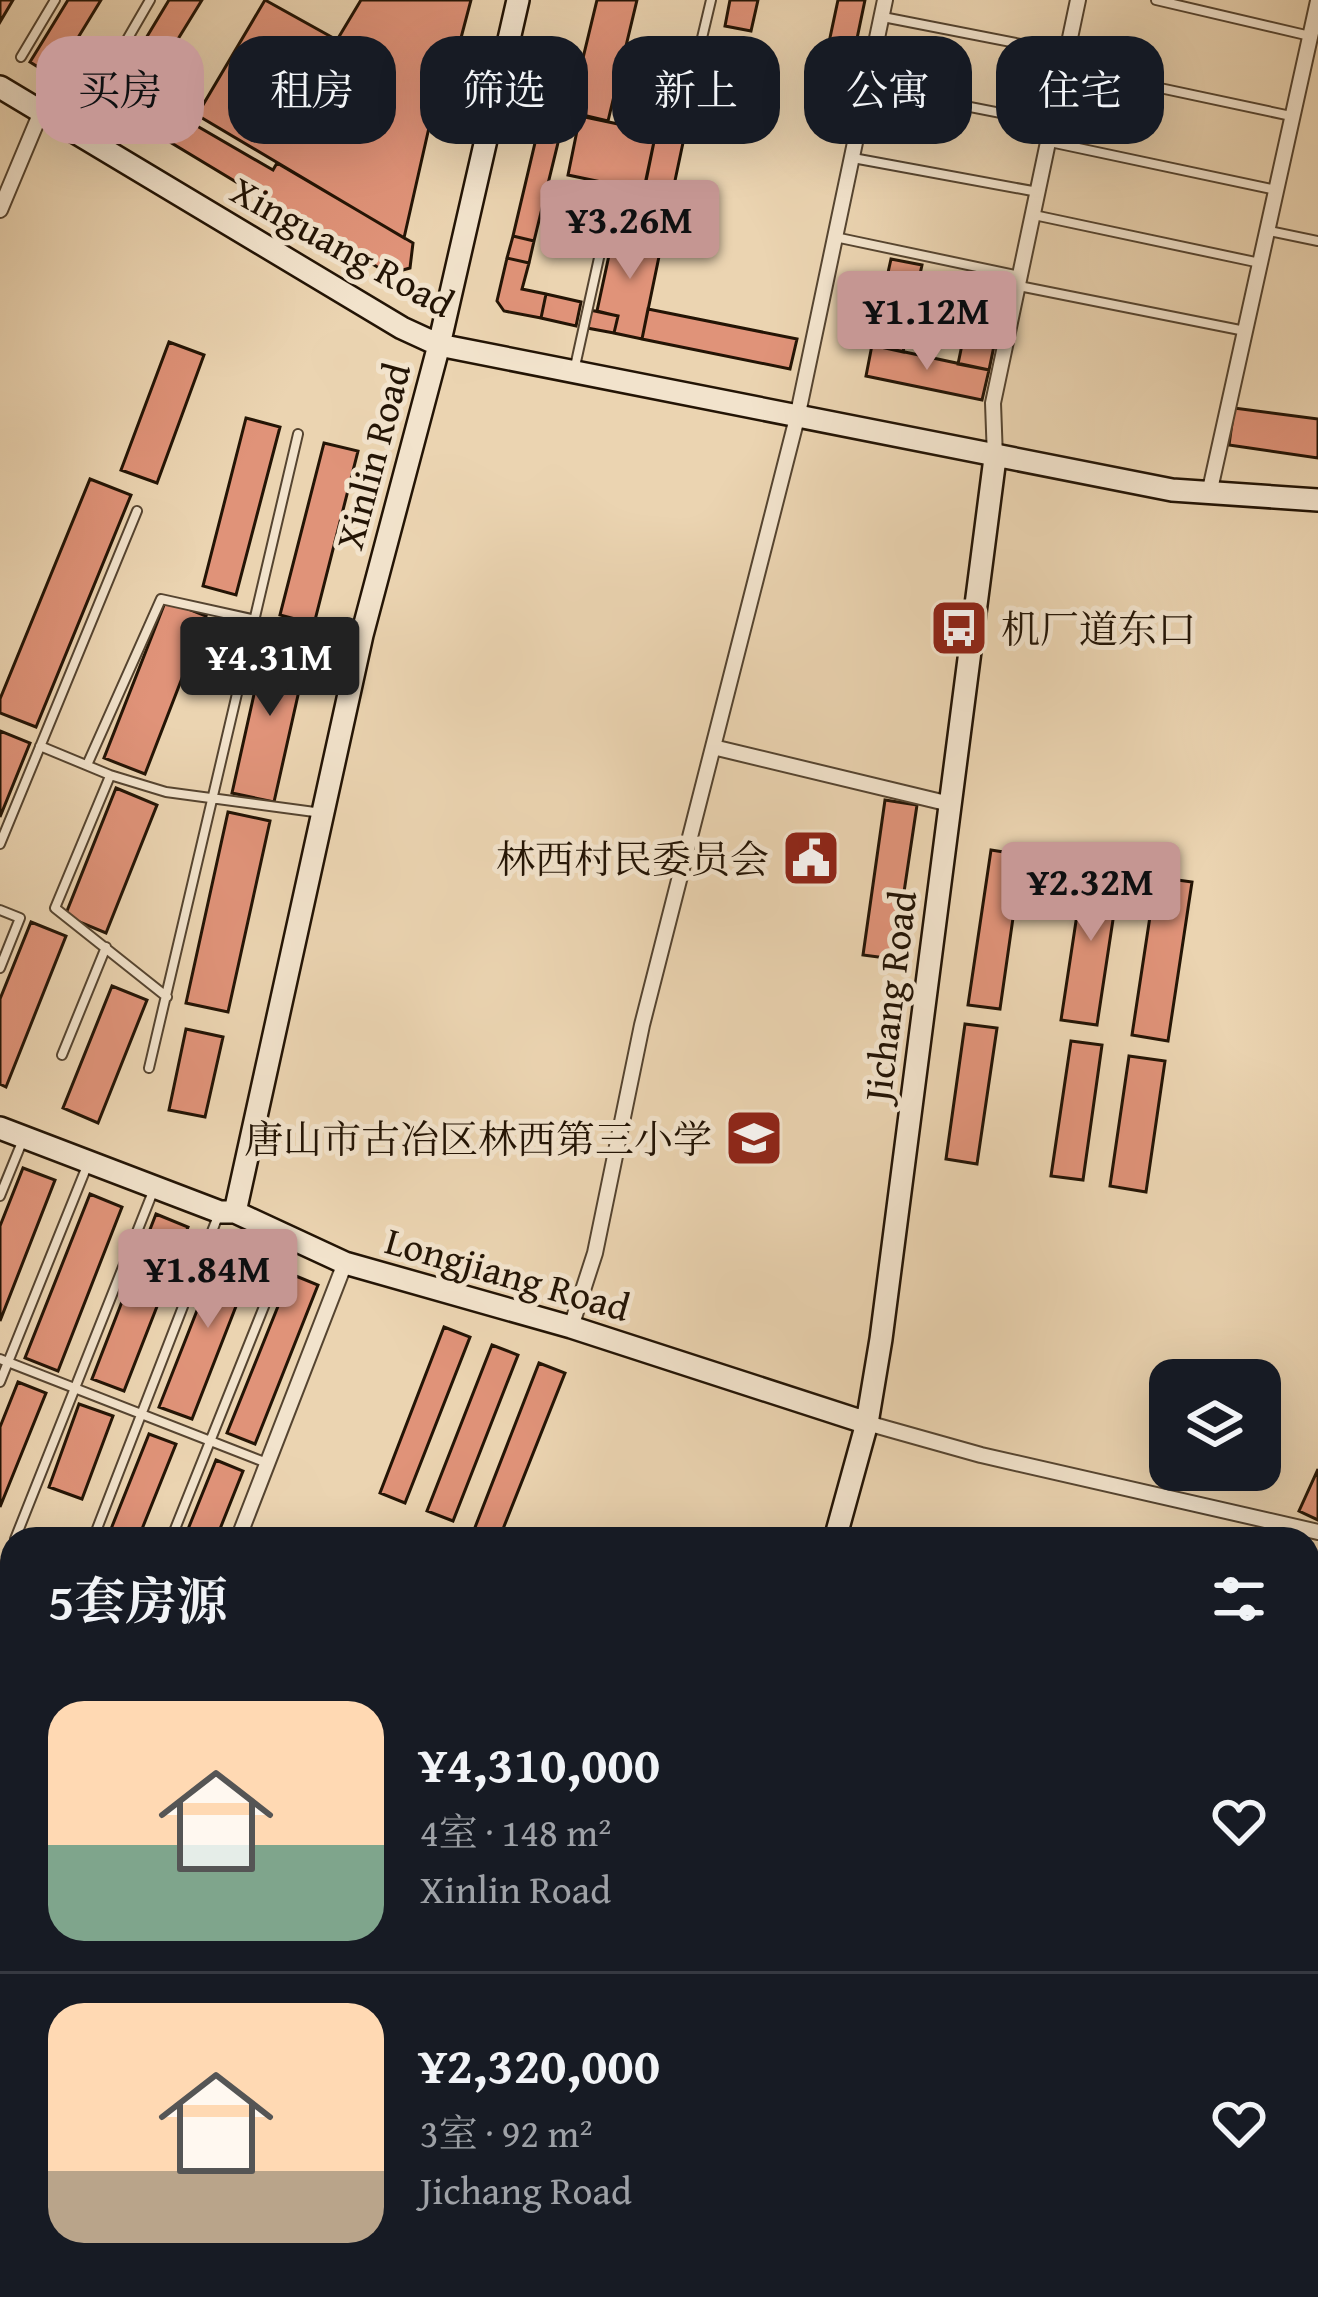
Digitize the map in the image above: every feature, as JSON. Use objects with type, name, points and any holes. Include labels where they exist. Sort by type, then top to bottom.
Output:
[{"type":"street","name":"Xinlin Road","points":[[227,1212],[362,635],[439,345],[518,0]]},
{"type":"street","points":[[877,36],[885,0]]},
{"type":"street","points":[[1070,36],[1078,0]]},
{"type":"street","points":[[1209,494],[1318,1]]},
{"type":"street","name":"Xinguang Road","points":[[0,87],[36,109]]},
{"type":"street","points":[[0,210],[36,124]]},
{"type":"street","name":"Xinguang Road","points":[[94,144],[401,328],[439,345],[995,458],[1209,494],[1318,500]]},
{"type":"street","points":[[571,1328],[595,1253],[643,1025],[797,418],[855,144]]},
{"type":"street","points":[[995,458],[993,403],[1048,144]]},
{"type":"street","name":"Jichang Road","points":[[838,1527],[867,1423],[881,1339],[995,458]]},
{"type":"street","points":[[713,747],[950,804]]},
{"type":"street","name":"Longjiang Road","points":[[0,1128],[156,1184],[345,1263],[571,1328],[867,1423]]},
{"type":"street","points":[[243,1527],[345,1263]]},
{"type":"street","points":[[867,1423],[981,1455],[1296,1527]]},
{"type":"lane","points":[[21,56],[55,0]]},
{"type":"lane","points":[[130,36],[151,0]]},
{"type":"lane","points":[[702,36],[711,0]]},
{"type":"lane","points":[[1156,0],[1310,36]]},
{"type":"lane","points":[[881,16],[996,44]]},
{"type":"lane","points":[[1164,84],[1293,116]]},
{"type":"lane","points":[[1058,144],[1276,190]]},
{"type":"lane","points":[[852,157],[1038,192]]},
{"type":"lane","points":[[1033,214],[1260,263]]},
{"type":"lane","points":[[574,373],[608,217]]},
{"type":"lane","points":[[1268,230],[1318,241]]},
{"type":"lane","points":[[834,237],[1245,331]]},
{"type":"lane","points":[[149,1068],[298,434]]},
{"type":"lane","points":[[0,844],[136,511]]},
{"type":"lane","points":[[87,765],[161,599],[256,620]]},
{"type":"lane","points":[[40,746],[166,792],[322,813]]},
{"type":"lane","points":[[110,775],[55,908],[167,997]]},
{"type":"lane","points":[[0,910],[20,918],[0,968]]},
{"type":"lane","points":[[62,1055],[106,947]]},
{"type":"lane","points":[[0,1196],[24,1136]]},
{"type":"lane","points":[[0,1382],[4,1360],[90,1160]]},
{"type":"lane","points":[[20,1527],[156,1184]]},
{"type":"lane","points":[[98,1527],[227,1212]]},
{"type":"lane","points":[[176,1527],[292,1238]]},
{"type":"lane","points":[[4,1360],[267,1463]]},
{"type":"building","points":[[0,0],[13,0],[0,22]]},
{"type":"building","points":[[68,0],[101,0],[79,36],[46,36]]},
{"type":"building","points":[[169,0],[202,0],[180,36],[147,36]]},
{"type":"building","points":[[265,0],[330,36],[244,36]]},
{"type":"building","points":[[361,0],[471,0],[462,36],[420,36],[420,144],[425,144],[404,238],[246,144],[396,144],[396,36],[339,36]]},
{"type":"building","points":[[597,0],[637,0],[628,36],[612,36],[608,121],[588,116],[588,37]]},
{"type":"building","points":[[730,0],[758,0],[751,31],[725,26]]},
{"type":"building","points":[[838,0],[865,0],[858,36],[830,36]]},
{"type":"building","points":[[228,63],[228,133],[204,119],[204,103]]},
{"type":"building","points":[[588,118],[612,123],[612,144],[654,144],[644,191],[568,175],[574,144],[588,144]]},
{"type":"building","points":[[204,130],[273,170],[277,163],[413,243],[410,268],[389,274],[173,144],[204,144]]},
{"type":"building","points":[[535,144],[558,144],[534,241],[513,236]]},
{"type":"building","points":[[653,144],[683,144],[662,242],[634,236]]},
{"type":"building","points":[[614,232],[662,242],[642,339],[614,333],[618,316],[597,311]]},
{"type":"building","points":[[513,236],[534,241],[529,263],[507,258]]},
{"type":"building","points":[[507,258],[529,263],[522,289],[546,294],[541,318],[504,311],[497,301]]},
{"type":"building","points":[[891,259],[922,265],[903,352],[872,345]]},
{"type":"building","points":[[976,277],[1007,283],[989,370],[958,364]]},
{"type":"building","points":[[546,294],[581,302],[576,326],[541,318]]},
{"type":"building","points":[[648,309],[797,339],[790,369],[642,339]]},
{"type":"building","points":[[590,310],[618,316],[614,333],[587,328]]},
{"type":"building","points":[[169,342],[204,355],[157,483],[121,470]]},
{"type":"building","points":[[872,345],[989,370],[982,400],[866,376]]},
{"type":"building","points":[[1234,408],[1318,419],[1318,458],[1229,445]]},
{"type":"building","points":[[246,418],[280,427],[236,595],[203,586]]},
{"type":"building","points":[[324,443],[358,451],[314,624],[280,615]]},
{"type":"building","points":[[90,479],[131,495],[36,727],[0,713],[0,699]]},
{"type":"building","points":[[166,600],[206,616],[145,774],[104,758]]},
{"type":"building","points":[[267,636],[309,646],[274,802],[232,793]]},
{"type":"building","points":[[0,731],[30,743],[0,817]]},
{"type":"building","points":[[116,788],[157,805],[106,933],[65,916]]},
{"type":"building","points":[[885,800],[917,805],[894,959],[863,955]]},
{"type":"building","points":[[228,812],[270,821],[228,1012],[186,1003]]},
{"type":"building","points":[[991,850],[1022,855],[1000,1009],[968,1005]]},
{"type":"building","points":[[1085,862],[1121,867],[1097,1025],[1061,1020]]},
{"type":"building","points":[[1156,877],[1192,882],[1168,1041],[1132,1035]]},
{"type":"building","points":[[31,922],[66,936],[6,1087],[0,1084],[0,999]]},
{"type":"building","points":[[112,986],[147,1000],[98,1123],[63,1108]]},
{"type":"building","points":[[965,1024],[997,1028],[977,1164],[946,1159]]},
{"type":"building","points":[[186,1029],[223,1037],[205,1117],[169,1110]]},
{"type":"building","points":[[1071,1041],[1102,1045],[1083,1180],[1051,1176]]},
{"type":"building","points":[[1129,1056],[1165,1061],[1146,1192],[1110,1186]]},
{"type":"building","points":[[23,1168],[55,1180],[0,1321],[0,1226]]},
{"type":"building","points":[[90,1194],[122,1207],[58,1371],[25,1358]]},
{"type":"building","points":[[156,1214],[188,1227],[124,1391],[92,1379]]},
{"type":"building","points":[[224,1242],[256,1255],[192,1419],[159,1407]]},
{"type":"building","points":[[291,1274],[318,1285],[255,1444],[227,1433]]},
{"type":"building","points":[[444,1327],[470,1337],[405,1503],[380,1493]]},
{"type":"building","points":[[492,1345],[518,1355],[453,1521],[427,1511]]},
{"type":"building","points":[[539,1363],[565,1373],[504,1527],[475,1527]]},
{"type":"building","points":[[18,1382],[46,1393],[0,1507],[0,1427]]},
{"type":"building","points":[[79,1404],[113,1416],[82,1499],[49,1487]]},
{"type":"building","points":[[149,1434],[176,1444],[143,1527],[112,1527]]},
{"type":"building","points":[[216,1460],[243,1471],[221,1527],[189,1527]]},
{"type":"building","points":[[1318,1469],[1318,1520],[1299,1511]]},
{"type":"place","name":"机厂道东口","points":[[959,628]]},
{"type":"place","name":"林西村民委员会","points":[[811,858]]},
{"type":"place","name":"唐山市古冶区林西第三小学","points":[[754,1138]]}]
